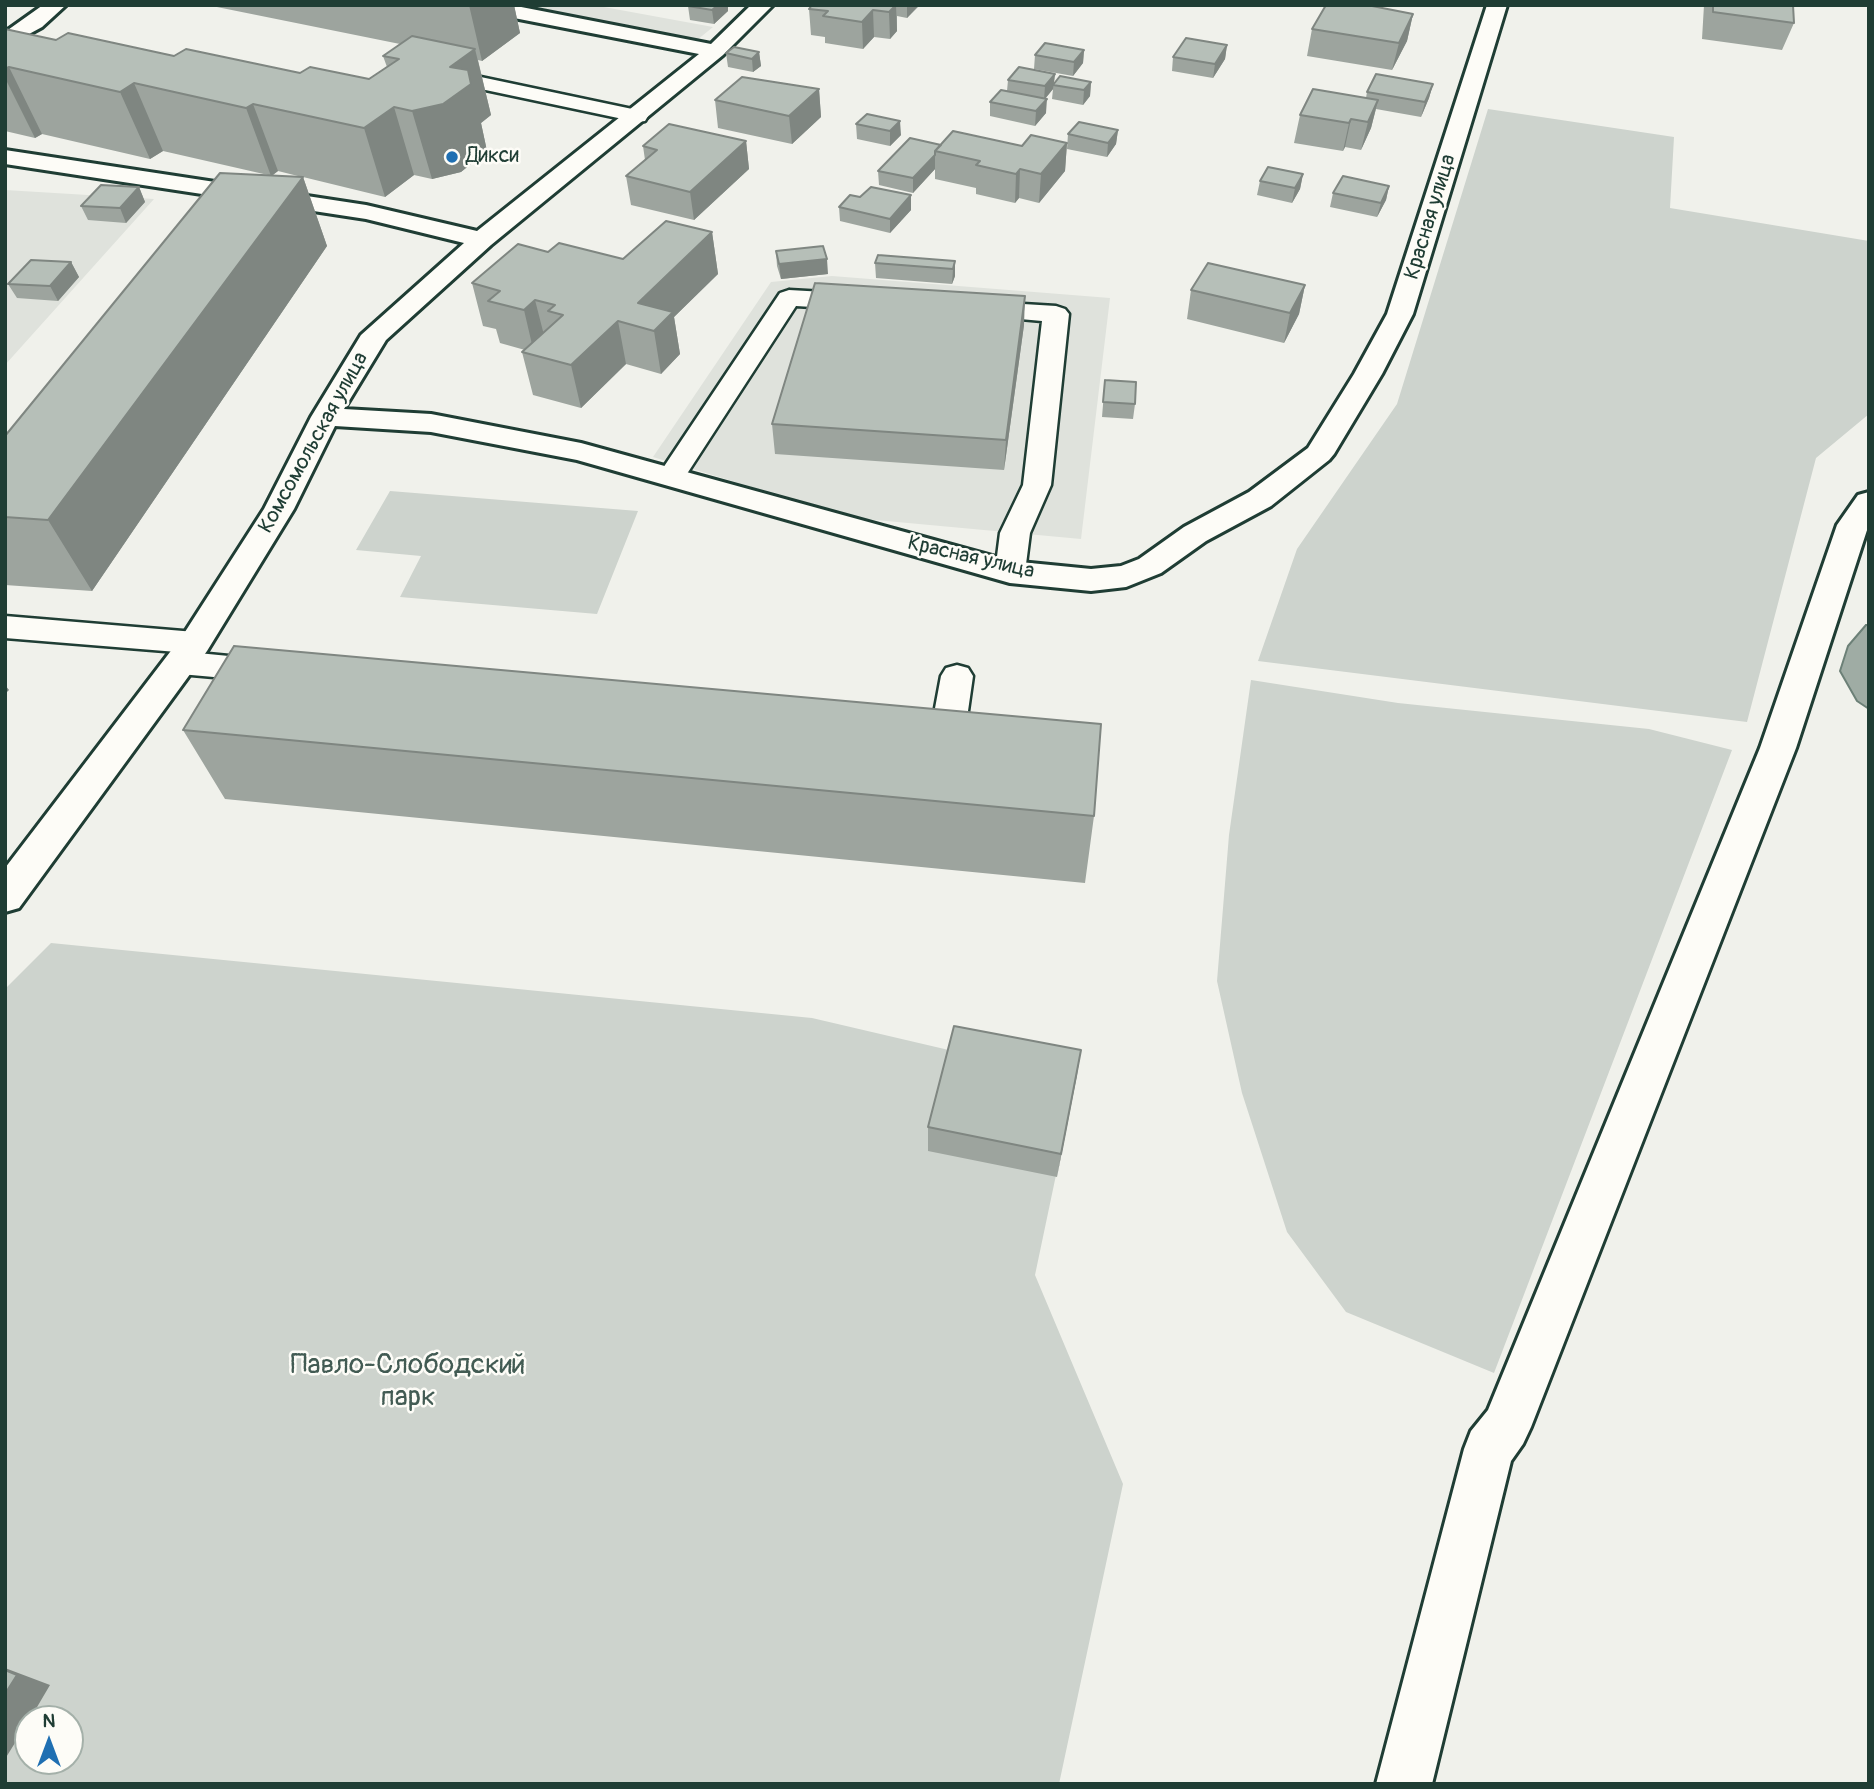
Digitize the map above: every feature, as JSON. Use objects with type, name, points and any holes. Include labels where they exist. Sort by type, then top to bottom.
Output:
[{"type":"street","points":[[5,41],[35,23],[56,5]]},
{"type":"street","points":[[478,5],[716,51]]},
{"type":"street","name":"Комсомольская улица","points":[[5,897],[188,653],[279,509],[325,417],[374,335],[482,240],[716,51],[763,5]]},
{"type":"street","name":"Красная улица","points":[[325,417],[431,423],[581,452],[1010,572],[1091,580],[1126,576],[1150,566],[1195,534],[1260,499],[1319,454],[1368,374],[1400,314],[1497,5]]},
{"type":"street","points":[[5,157],[366,212],[482,240]]},
{"type":"street","points":[[1404,1784],[1489,1450],[1512,1414],[1778,748],[1852,525],[1869,502]]},
{"type":"lane","points":[[410,95],[475,82],[637,116]]},
{"type":"lane","points":[[223,214],[240,193]]},
{"type":"lane","points":[[671,477],[789,298],[882,304]]},
{"type":"lane","points":[[949,308],[1056,314],[1037,485],[1015,533],[1010,572]]},
{"type":"lane","points":[[5,627],[188,653],[300,674]]},
{"type":"lane","points":[[893,727],[948,732],[957,676]]},
{"type":"shaded area","points":[[506,5],[593,5],[713,27],[697,40]]},
{"type":"shaded area","points":[[5,190],[154,199],[5,365]]},
{"type":"shaded area","points":[[832,276],[1110,298],[1081,539],[854,518],[653,457],[771,282]]},
{"type":"shaded area","points":[[1866,625],[1869,625],[1869,709],[1857,701],[1840,671],[1848,646]]},
{"type":"green space","points":[[1488,109],[1674,137],[1670,208],[1869,241],[1869,414],[1816,458],[1747,722],[1258,661],[1297,549],[1397,404]]},
{"type":"green space","points":[[390,491],[638,511],[597,614],[400,597],[421,556],[356,550]]},
{"type":"green space","points":[[1251,680],[1398,703],[1649,729],[1732,750],[1494,1373],[1346,1312],[1287,1232],[1242,1093],[1217,981],[1229,835]]},
{"type":"green space","name":"Павло-Слободский парк","points":[[51,943],[812,1018],[953,1051],[1077,1075],[1035,1275],[1123,1484],[1059,1784],[5,1784],[5,989]]},
{"type":"building","points":[[689,5],[718,5],[712,10]]},
{"type":"building","points":[[812,5],[896,5],[889,12],[873,10],[862,22],[823,16],[828,11],[809,9]]},
{"type":"building","points":[[1326,5],[1367,5],[1413,14],[1399,43],[1312,29]]},
{"type":"building","points":[[1713,5],[1793,5],[1794,23],[1713,12]]},
{"type":"building","points":[[5,29],[56,40],[68,33],[174,56],[186,49],[300,73],[310,67],[369,79],[399,59],[383,56],[412,36],[475,49],[450,67],[468,70],[471,84],[443,104],[412,111],[394,107],[364,128],[253,104],[246,108],[134,83],[120,92],[9,67],[5,69]]},
{"type":"building","points":[[1186,38],[1227,45],[1215,64],[1173,57]]},
{"type":"building","points":[[1045,43],[1084,50],[1074,62],[1035,55]]},
{"type":"building","points":[[734,47],[759,52],[752,59],[726,53]]},
{"type":"building","points":[[1019,67],[1055,74],[1045,86],[1008,80]]},
{"type":"building","points":[[1376,74],[1433,84],[1425,102],[1367,92]]},
{"type":"building","points":[[1060,76],[1091,82],[1084,90],[1053,85]]},
{"type":"building","points":[[742,77],[819,89],[789,116],[715,100]]},
{"type":"building","points":[[1313,89],[1378,100],[1368,122],[1351,119],[1349,123],[1300,115]]},
{"type":"building","points":[[1001,90],[1047,99],[1036,111],[990,102]]},
{"type":"building","points":[[867,114],[900,121],[890,131],[856,124]]},
{"type":"building","points":[[1079,122],[1118,130],[1108,143],[1068,134]]},
{"type":"building","points":[[669,124],[746,141],[690,192],[626,176],[657,150],[643,146]]},
{"type":"building","points":[[953,131],[1022,146],[1031,135],[1067,143],[1041,174],[1020,169],[1016,174],[976,165],[980,161],[935,151]]},
{"type":"building","points":[[910,138],[941,145],[913,178],[878,171]]},
{"type":"building","points":[[1268,167],[1303,174],[1295,188],[1260,181]]},
{"type":"building","points":[[220,173],[303,177],[48,520],[5,517],[5,436]]},
{"type":"building","points":[[1343,176],[1389,186],[1381,203],[1333,193]]},
{"type":"building","points":[[101,185],[139,187],[120,208],[81,206]]},
{"type":"building","points":[[871,187],[911,195],[890,219],[839,207],[850,195],[860,197]]},
{"type":"building","points":[[666,221],[712,232],[638,303],[673,312],[654,331],[618,321],[571,365],[522,352],[563,315],[548,311],[555,305],[535,300],[524,310],[488,301],[500,291],[472,283],[518,244],[548,252],[559,243],[623,259]]},
{"type":"building","points":[[823,246],[827,259],[779,264],[776,251]]},
{"type":"building","points":[[878,255],[955,261],[953,269],[875,263]]},
{"type":"building","points":[[31,260],[71,262],[50,286],[8,284]]},
{"type":"building","points":[[1208,263],[1305,285],[1290,313],[1191,290]]},
{"type":"building","points":[[815,283],[1025,296],[1006,440],[772,424]]},
{"type":"building","points":[[1105,380],[1136,382],[1135,404],[1103,402]]},
{"type":"building","points":[[234,646],[1101,724],[1094,816],[183,730]]},
{"type":"building","points":[[954,1026],[1081,1050],[1061,1154],[928,1127]]},
{"type":"building","points":[[5,1670],[17,1675],[5,1694]]},
{"type":"place","name":"Дикси","points":[[452,157]]}]
